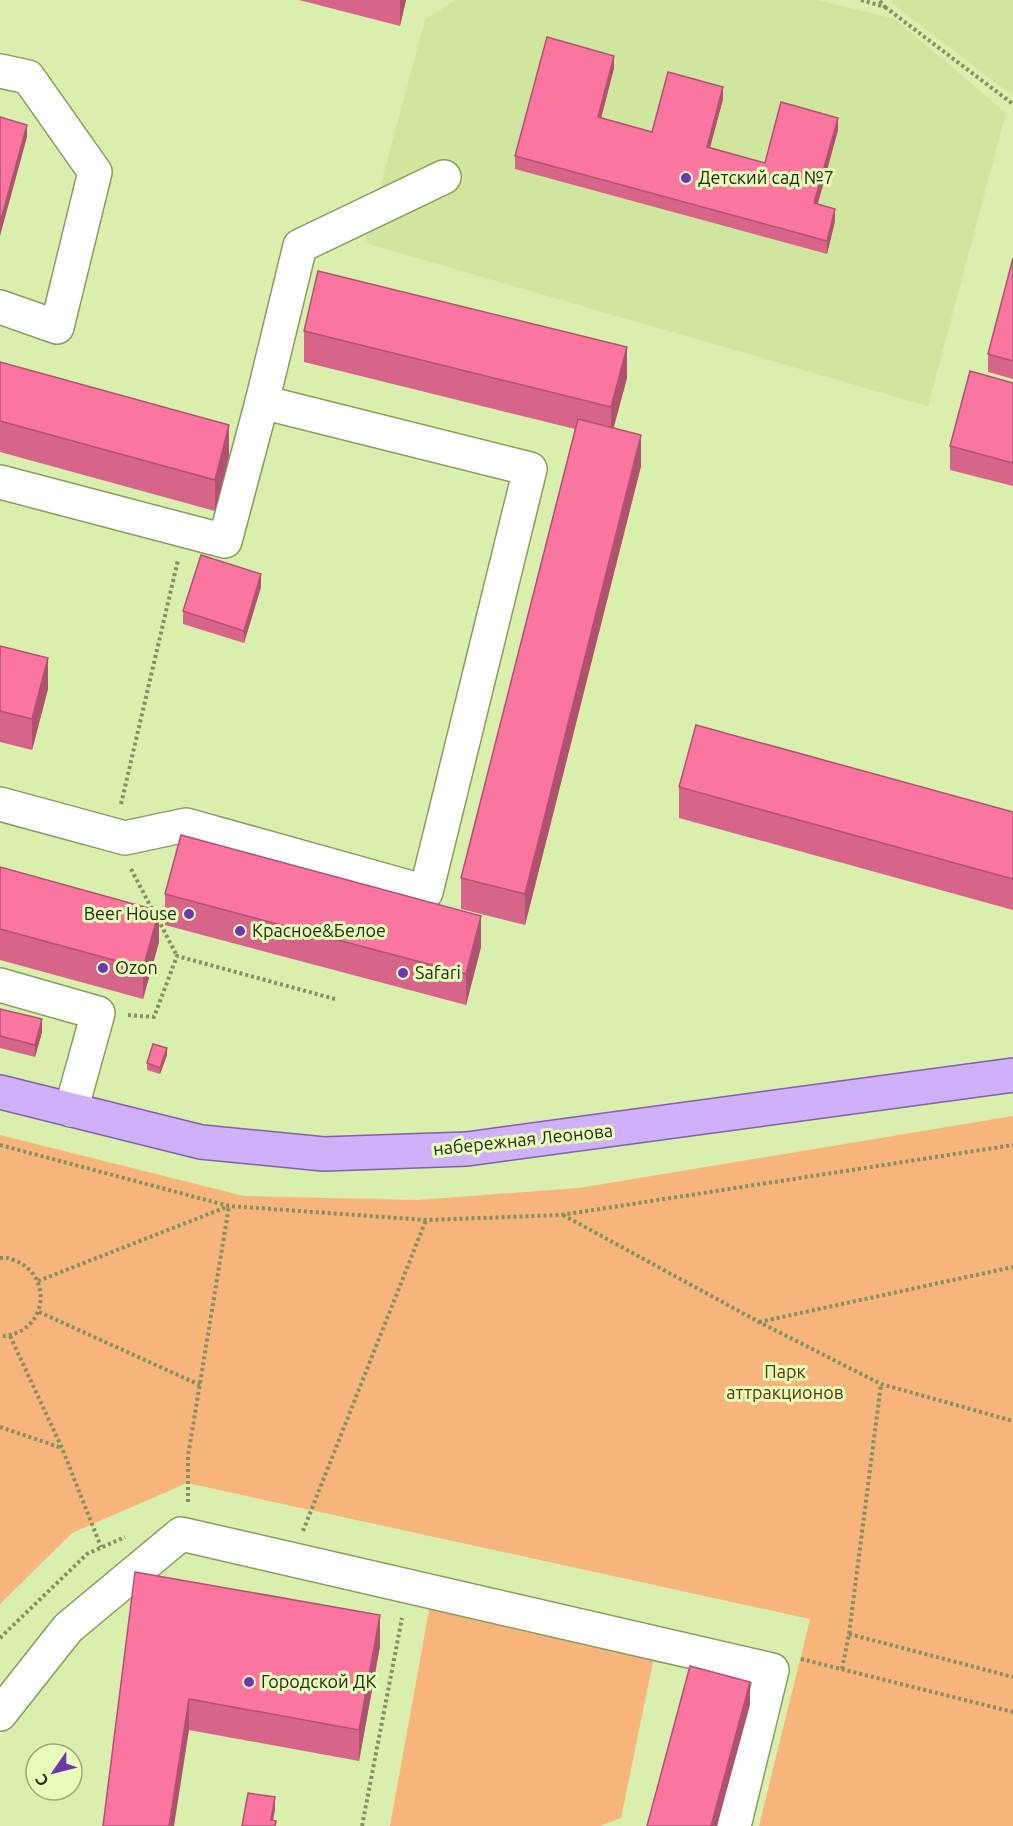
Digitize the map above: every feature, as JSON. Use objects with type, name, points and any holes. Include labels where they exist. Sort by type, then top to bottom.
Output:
[{"type":"main road","name":"набережная Леонова","points":[[0,1092],[201,1142],[324,1154],[467,1149],[1013,1075]]},
{"type":"lane","points":[[0,71],[28,77],[95,172],[57,327],[0,307]]},
{"type":"lane","points":[[0,482],[225,542],[300,246],[444,177]]},
{"type":"lane","points":[[0,804],[125,838],[186,825],[426,892],[530,469],[262,402]]},
{"type":"lane","points":[[0,985],[98,1013],[71,1110]]},
{"type":"lane","points":[[0,1714],[68,1628],[181,1534],[772,1670],[734,1826]]},
{"type":"path","points":[[861,0],[885,7]]},
{"type":"path","points":[[879,0],[885,7],[1013,104]]},
{"type":"path","points":[[185,531],[114,835],[177,956],[335,999]]},
{"type":"path","points":[[98,1013],[154,1017],[177,956]]},
{"type":"path","points":[[0,1145],[229,1206],[426,1220],[561,1215],[1013,1145]]},
{"type":"path","points":[[38,1281],[229,1206]]},
{"type":"path","points":[[188,1509],[188,1456],[229,1206]]},
{"type":"path","points":[[561,1215],[759,1322],[881,1384],[1013,1421]]},
{"type":"path","points":[[301,1536],[426,1220]]},
{"type":"path","points":[[0,1258],[5,1257],[25,1264],[38,1281],[41,1297],[39,1312],[27,1328],[10,1336],[0,1336]]},
{"type":"path","points":[[759,1322],[1013,1267]]},
{"type":"path","points":[[39,1312],[200,1385]]},
{"type":"path","points":[[10,1336],[62,1448],[101,1548]]},
{"type":"path","points":[[842,1669],[849,1634],[881,1384]]},
{"type":"path","points":[[0,1426],[62,1448]]},
{"type":"path","points":[[362,1826],[408,1586]]},
{"type":"path","points":[[0,1638],[45,1594]]},
{"type":"path","points":[[849,1634],[1013,1677]]},
{"type":"shaded area","name":"Детский сад №7","points":[[455,0],[818,0],[895,19],[1006,113],[928,406],[365,243],[425,20]]},
{"type":"shaded area","points":[[893,0],[1013,0],[1013,96],[892,3]]},
{"type":"green space","name":"Парк аттракционов","points":[[1013,1116],[1013,1826],[759,1826],[810,1619],[187,1483],[72,1533],[0,1604],[0,1135],[244,1196],[417,1200],[579,1188]]},
{"type":"green space","points":[[430,1605],[654,1657],[621,1818],[600,1826],[390,1826]]},
{"type":"building","points":[[547,37],[614,56],[598,117],[652,132],[668,72],[723,87],[707,147],[765,163],[781,102],[838,118],[814,203],[835,209],[827,241],[515,156]]},
{"type":"building","points":[[0,117],[27,125],[0,223]]},
{"type":"building","points":[[1013,258],[1013,361],[988,354]]},
{"type":"building","points":[[318,271],[627,347],[611,407],[304,331]]},
{"type":"building","points":[[0,362],[229,425],[215,480],[0,421]]},
{"type":"building","points":[[970,371],[1013,383],[1013,463],[950,446]]},
{"type":"building","points":[[578,419],[641,435],[525,894],[461,878]]},
{"type":"building","points":[[201,555],[261,574],[244,631],[183,611]]},
{"type":"building","points":[[0,646],[48,658],[32,719],[0,711]]},
{"type":"building","points":[[696,725],[1013,812],[1013,879],[679,787]]},
{"type":"building","points":[[181,835],[481,916],[466,974],[165,894]]},
{"type":"building","points":[[0,867],[159,911],[143,968],[0,929]]},
{"type":"building","points":[[0,1009],[42,1019],[35,1045],[0,1036]]},
{"type":"building","points":[[153,1044],[167,1048],[160,1068],[147,1063]]},
{"type":"building","name":"Городской ДК","points":[[135,1572],[380,1615],[359,1730],[189,1699],[169,1826],[103,1826]]},
{"type":"building","points":[[690,1666],[750,1682],[711,1826],[647,1826]]},
{"type":"building","points":[[248,1793],[275,1797],[271,1820],[276,1821],[275,1826],[242,1826]]},
{"type":"place","name":"Детский сад №7","points":[[686,178]]},
{"type":"place","name":"Beer House","points":[[189,914]]},
{"type":"place","name":"Красное&Белое","points":[[240,931]]},
{"type":"place","name":"Ozon","points":[[103,968]]},
{"type":"place","name":"Safari","points":[[403,973]]},
{"type":"place","name":"Городской ДК","points":[[249,1682]]}]
